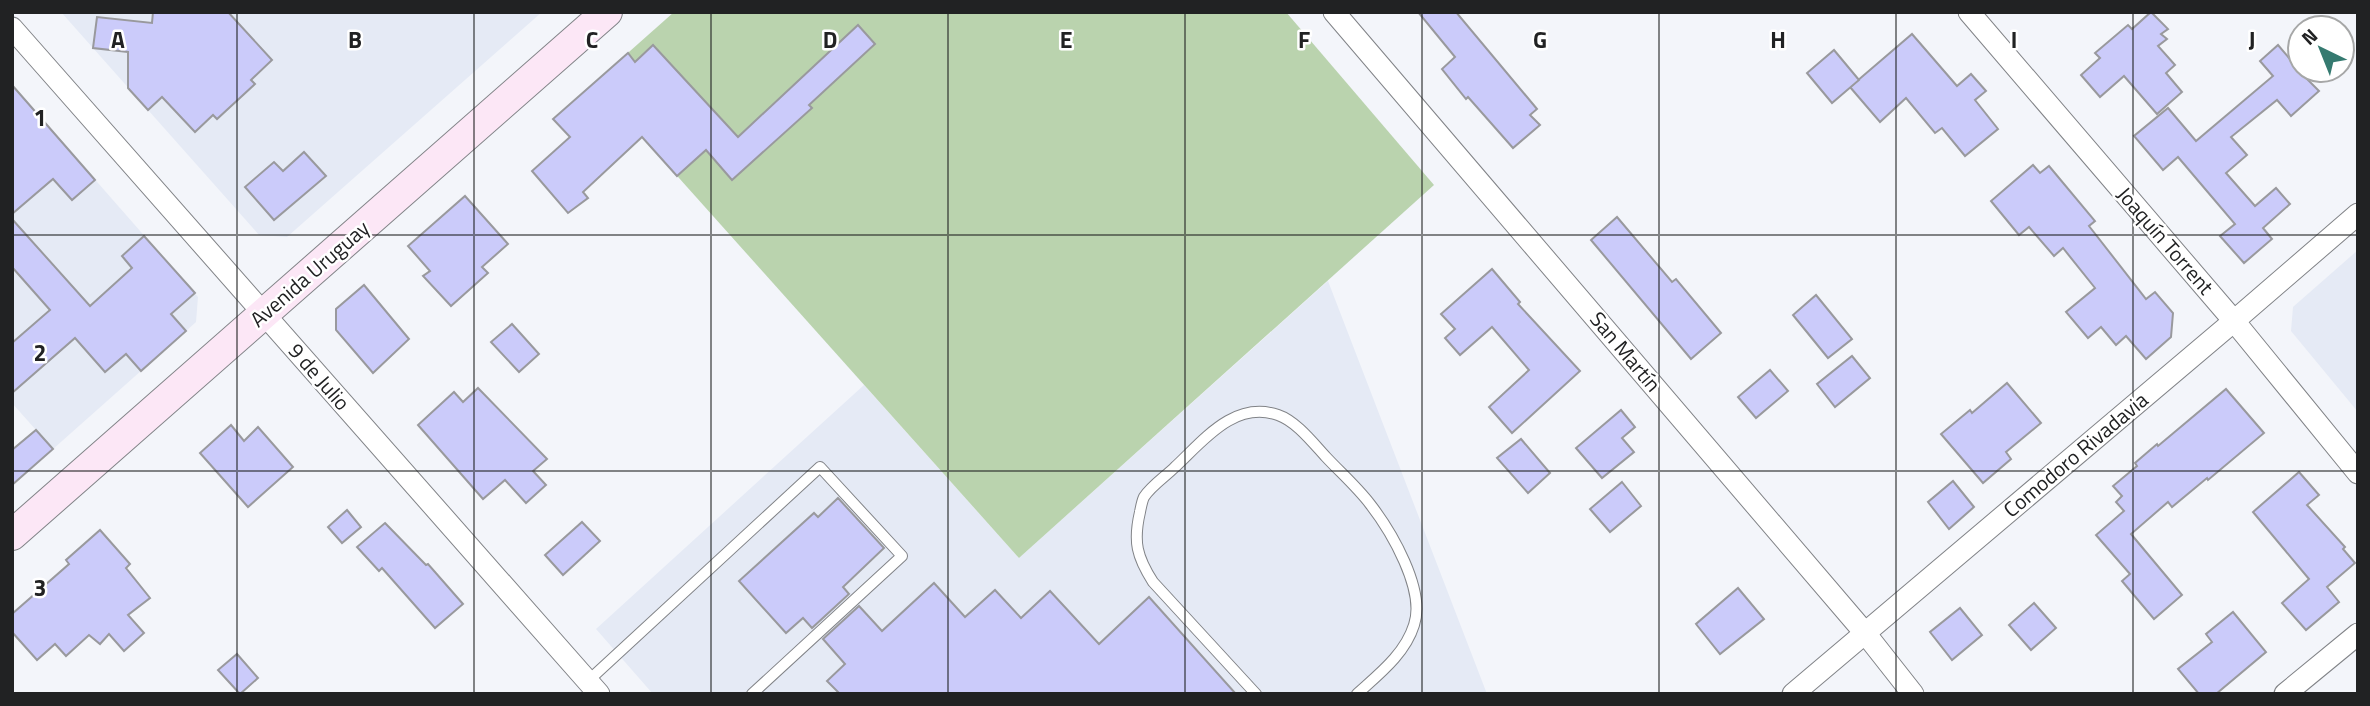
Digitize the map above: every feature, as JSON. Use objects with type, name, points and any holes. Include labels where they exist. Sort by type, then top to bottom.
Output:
[{"type":"main road","name":"Avenida Uruguay","points":[[12,535],[607,12]]},
{"type":"street","name":"Joaquín Torrent","points":[[1969,12],[2234,321],[2358,473]]},
{"type":"street","name":"San Martín","points":[[1345,16],[1913,694]]},
{"type":"street","name":"9 de Julio","points":[[12,28],[593,687]]},
{"type":"street","name":"Comodoro Rivadavia","points":[[1793,694],[2358,214]]},
{"type":"street","points":[[2285,694],[2358,634]]},
{"type":"lane","points":[[1256,694],[1153,582],[1142,564],[1135,543],[1143,497],[1220,425],[1236,416],[1256,411],[1280,415],[1303,433],[1368,502],[1390,533],[1407,570],[1417,602],[1415,624],[1390,665],[1357,694]]},
{"type":"lane","points":[[593,687],[820,467],[902,556],[752,694]]},
{"type":"shaded area","points":[[61,12],[542,12],[287,237],[259,235]]},
{"type":"shaded area","points":[[12,85],[198,297],[196,322],[53,449],[12,403]]},
{"type":"shaded area","points":[[2358,250],[2358,412],[2291,331],[2293,307]]},
{"type":"shaded area","points":[[1328,281],[1487,694],[653,694],[596,629],[864,385],[1019,558]]},
{"type":"green space","points":[[674,12],[1286,12],[1434,185],[1019,558],[594,83]]},
{"type":"building","points":[[153,12],[228,12],[272,60],[251,80],[255,84],[217,119],[213,115],[195,132],[162,97],[148,110],[128,88],[128,52],[93,48],[97,17],[152,23]]},
{"type":"building","points":[[1418,12],[1456,12],[1537,109],[1530,115],[1540,125],[1513,148],[1468,97],[1466,99],[1442,69],[1455,57]]},
{"type":"building","points":[[2151,12],[2168,29],[2161,34],[2167,39],[2158,46],[2175,65],[2166,73],[2182,92],[2157,114],[2124,76],[2100,97],[2081,75],[2100,58],[2095,53],[2128,25],[2132,29]]},
{"type":"building","points":[[858,25],[875,44],[809,105],[812,108],[732,180],[706,150],[677,176],[642,137],[583,192],[588,198],[568,213],[532,171],[570,137],[553,119],[628,53],[635,62],[653,45],[738,137]]},
{"type":"building","points":[[1912,34],[1957,86],[1971,74],[1986,91],[1975,100],[1998,129],[1965,156],[1942,128],[1935,133],[1906,98],[1880,122],[1850,87]]},
{"type":"building","points":[[2278,45],[2286,54],[2286,84],[2312,84],[2319,91],[2291,116],[2277,100],[2231,137],[2247,155],[2226,173],[2255,206],[2276,188],[2290,204],[2263,228],[2272,239],[2244,263],[2220,236],[2235,224],[2178,157],[2163,170],[2134,136],[2168,108],[2196,141],[2273,76],[2260,61]]},
{"type":"building","points":[[1834,50],[1859,80],[1832,103],[1807,73]]},
{"type":"building","points":[[12,85],[95,180],[72,200],[53,179],[12,214]]},
{"type":"building","points":[[304,152],[326,176],[274,220],[245,187],[274,162],[283,171]]},
{"type":"building","points":[[2033,165],[2040,173],[2049,166],[2095,221],[2089,226],[2146,299],[2155,292],[2173,313],[2171,337],[2146,359],[2126,336],[2116,345],[2101,327],[2088,338],[2066,312],[2095,288],[2063,248],[2054,256],[2029,227],[2019,235],[1991,201]]},
{"type":"building","points":[[465,196],[508,244],[482,267],[488,273],[451,306],[423,276],[430,271],[408,246]]},
{"type":"building","points":[[1617,217],[1672,282],[1676,279],[1721,333],[1691,359],[1591,240]]},
{"type":"building","points":[[12,219],[90,306],[132,268],[122,256],[144,236],[195,293],[171,314],[186,331],[141,371],[126,354],[105,372],[75,338],[12,393],[12,343],[50,310],[12,267]]},
{"type":"building","points":[[1492,269],[1520,302],[1518,304],[1580,371],[1512,433],[1489,407],[1529,370],[1492,327],[1460,355],[1445,338],[1455,329],[1441,314]]},
{"type":"building","points":[[364,285],[409,339],[373,373],[336,330],[336,309]]},
{"type":"building","points":[[1816,295],[1852,339],[1828,358],[1793,315]]},
{"type":"building","points":[[512,324],[539,354],[519,372],[491,342]]},
{"type":"building","points":[[1852,356],[1870,378],[1835,407],[1817,384]]},
{"type":"building","points":[[1770,370],[1788,391],[1756,418],[1738,397]]},
{"type":"building","points":[[2007,383],[2041,423],[2006,452],[2011,459],[1983,483],[1941,434],[1970,410],[1972,413]]},
{"type":"building","points":[[478,388],[547,459],[533,471],[546,485],[526,503],[505,480],[483,499],[418,425],[454,392],[463,402]]},
{"type":"building","points":[[2226,389],[2264,433],[2208,480],[2207,478],[2172,507],[2168,502],[2131,534],[2182,595],[2154,619],[2122,581],[2130,574],[2096,535],[2124,511],[2116,502],[2122,496],[2113,486],[2137,466],[2135,463],[2157,444],[2158,446]]},
{"type":"building","points":[[1621,410],[1635,427],[1622,438],[1634,452],[1602,478],[1576,448]]},
{"type":"building","points":[[231,425],[244,441],[258,427],[293,467],[248,507],[200,453]]},
{"type":"building","points":[[36,430],[53,449],[12,485],[12,450]]},
{"type":"building","points":[[1521,439],[1550,473],[1528,493],[1497,458]]},
{"type":"building","points":[[2299,472],[2319,495],[2307,505],[2345,547],[2343,549],[2355,563],[2327,587],[2339,602],[2306,630],[2282,603],[2309,579],[2253,512]]},
{"type":"building","points":[[1953,481],[1974,507],[1949,529],[1928,502]]},
{"type":"building","points":[[1622,482],[1641,506],[1610,532],[1590,509]]},
{"type":"building","points":[[838,498],[884,548],[843,587],[849,594],[812,628],[803,618],[786,633],[739,581],[814,513],[818,517]]},
{"type":"building","points":[[347,510],[361,527],[342,543],[328,527]]},
{"type":"building","points":[[582,522],[600,541],[563,575],[545,555]]},
{"type":"building","points":[[385,523],[426,565],[428,564],[463,604],[435,628],[382,568],[379,571],[357,547]]},
{"type":"building","points":[[100,530],[130,564],[126,568],[150,598],[128,615],[144,633],[124,651],[109,634],[100,644],[89,635],[66,656],[55,644],[37,660],[12,632],[12,614],[69,564],[66,560]]},
{"type":"building","points":[[934,583],[965,617],[995,590],[1021,618],[1050,591],[1099,644],[1149,597],[1236,694],[840,694],[827,681],[845,664],[823,639],[859,606],[882,631]]},
{"type":"building","points":[[1738,588],[1764,619],[1720,654],[1696,624]]},
{"type":"building","points":[[2034,603],[2056,628],[2031,650],[2009,625]]},
{"type":"building","points":[[1960,608],[1982,635],[1952,660],[1930,632]]},
{"type":"building","points":[[2233,612],[2266,652],[2216,694],[2199,694],[2178,669],[2212,642],[2206,634]]},
{"type":"building","points":[[237,654],[258,678],[240,694],[218,670]]}]
